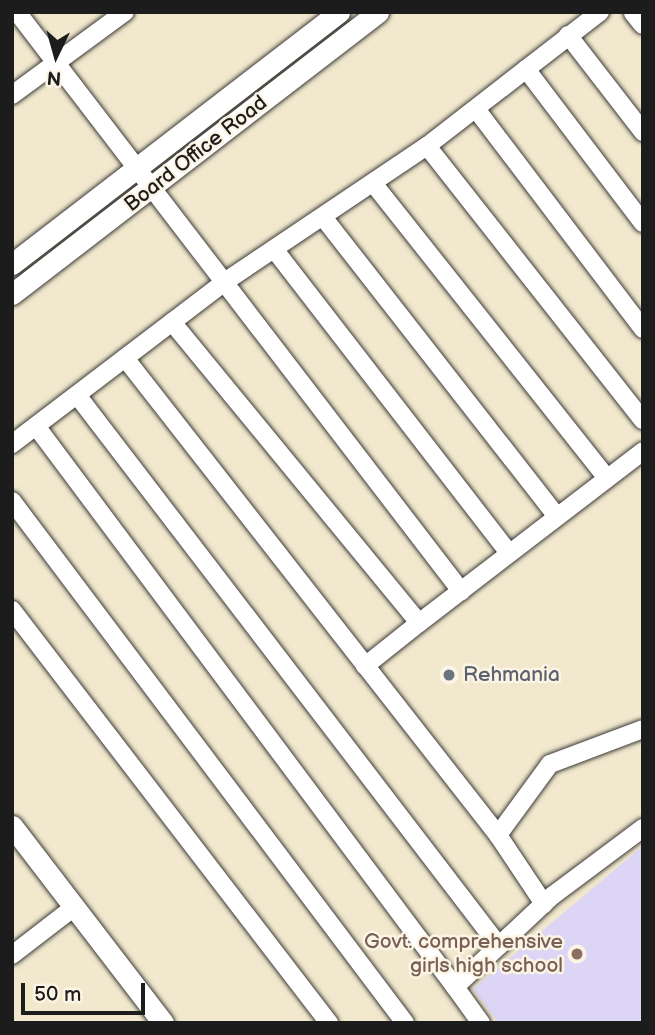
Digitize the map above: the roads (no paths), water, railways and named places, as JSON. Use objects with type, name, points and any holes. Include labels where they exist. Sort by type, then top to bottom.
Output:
[{"type":"street","points":[[17,12],[133,168],[461,591]]},
{"type":"street","points":[[12,95],[55,63],[101,19],[125,12]]},
{"type":"street","name":"Board Office Road","points":[[12,264],[133,168],[339,12]]},
{"type":"street","name":"Board Office Road","points":[[12,294],[378,12]]},
{"type":"street","points":[[12,444],[223,283],[427,146],[600,12]]},
{"type":"street","points":[[634,12],[643,23]]},
{"type":"street","points":[[568,35],[643,132]]},
{"type":"street","points":[[526,69],[643,223]]},
{"type":"street","points":[[475,109],[643,329]]},
{"type":"street","points":[[427,146],[643,420]]},
{"type":"street","points":[[373,183],[606,477]]},
{"type":"street","points":[[323,217],[556,515]]},
{"type":"street","points":[[274,250],[509,553]]},
{"type":"street","points":[[172,322],[419,623]]},
{"type":"street","points":[[125,358],[498,835],[544,904]]},
{"type":"street","points":[[77,395],[499,946]]},
{"type":"street","points":[[36,426],[481,1023]]},
{"type":"street","points":[[365,666],[556,515],[643,451]]},
{"type":"street","points":[[12,500],[405,1023]]},
{"type":"street","points":[[12,610],[329,1023]]},
{"type":"street","points":[[498,835],[550,764],[643,729]]},
{"type":"street","points":[[12,826],[163,1023]]},
{"type":"street","points":[[455,988],[544,904],[643,828]]},
{"type":"street","points":[[12,955],[74,907]]},
{"type":"place","name":"Rehmania","points":[[449,675]]},
{"type":"place","name":"Govt. comprehensive girls high school","points":[[577,954]]}]
